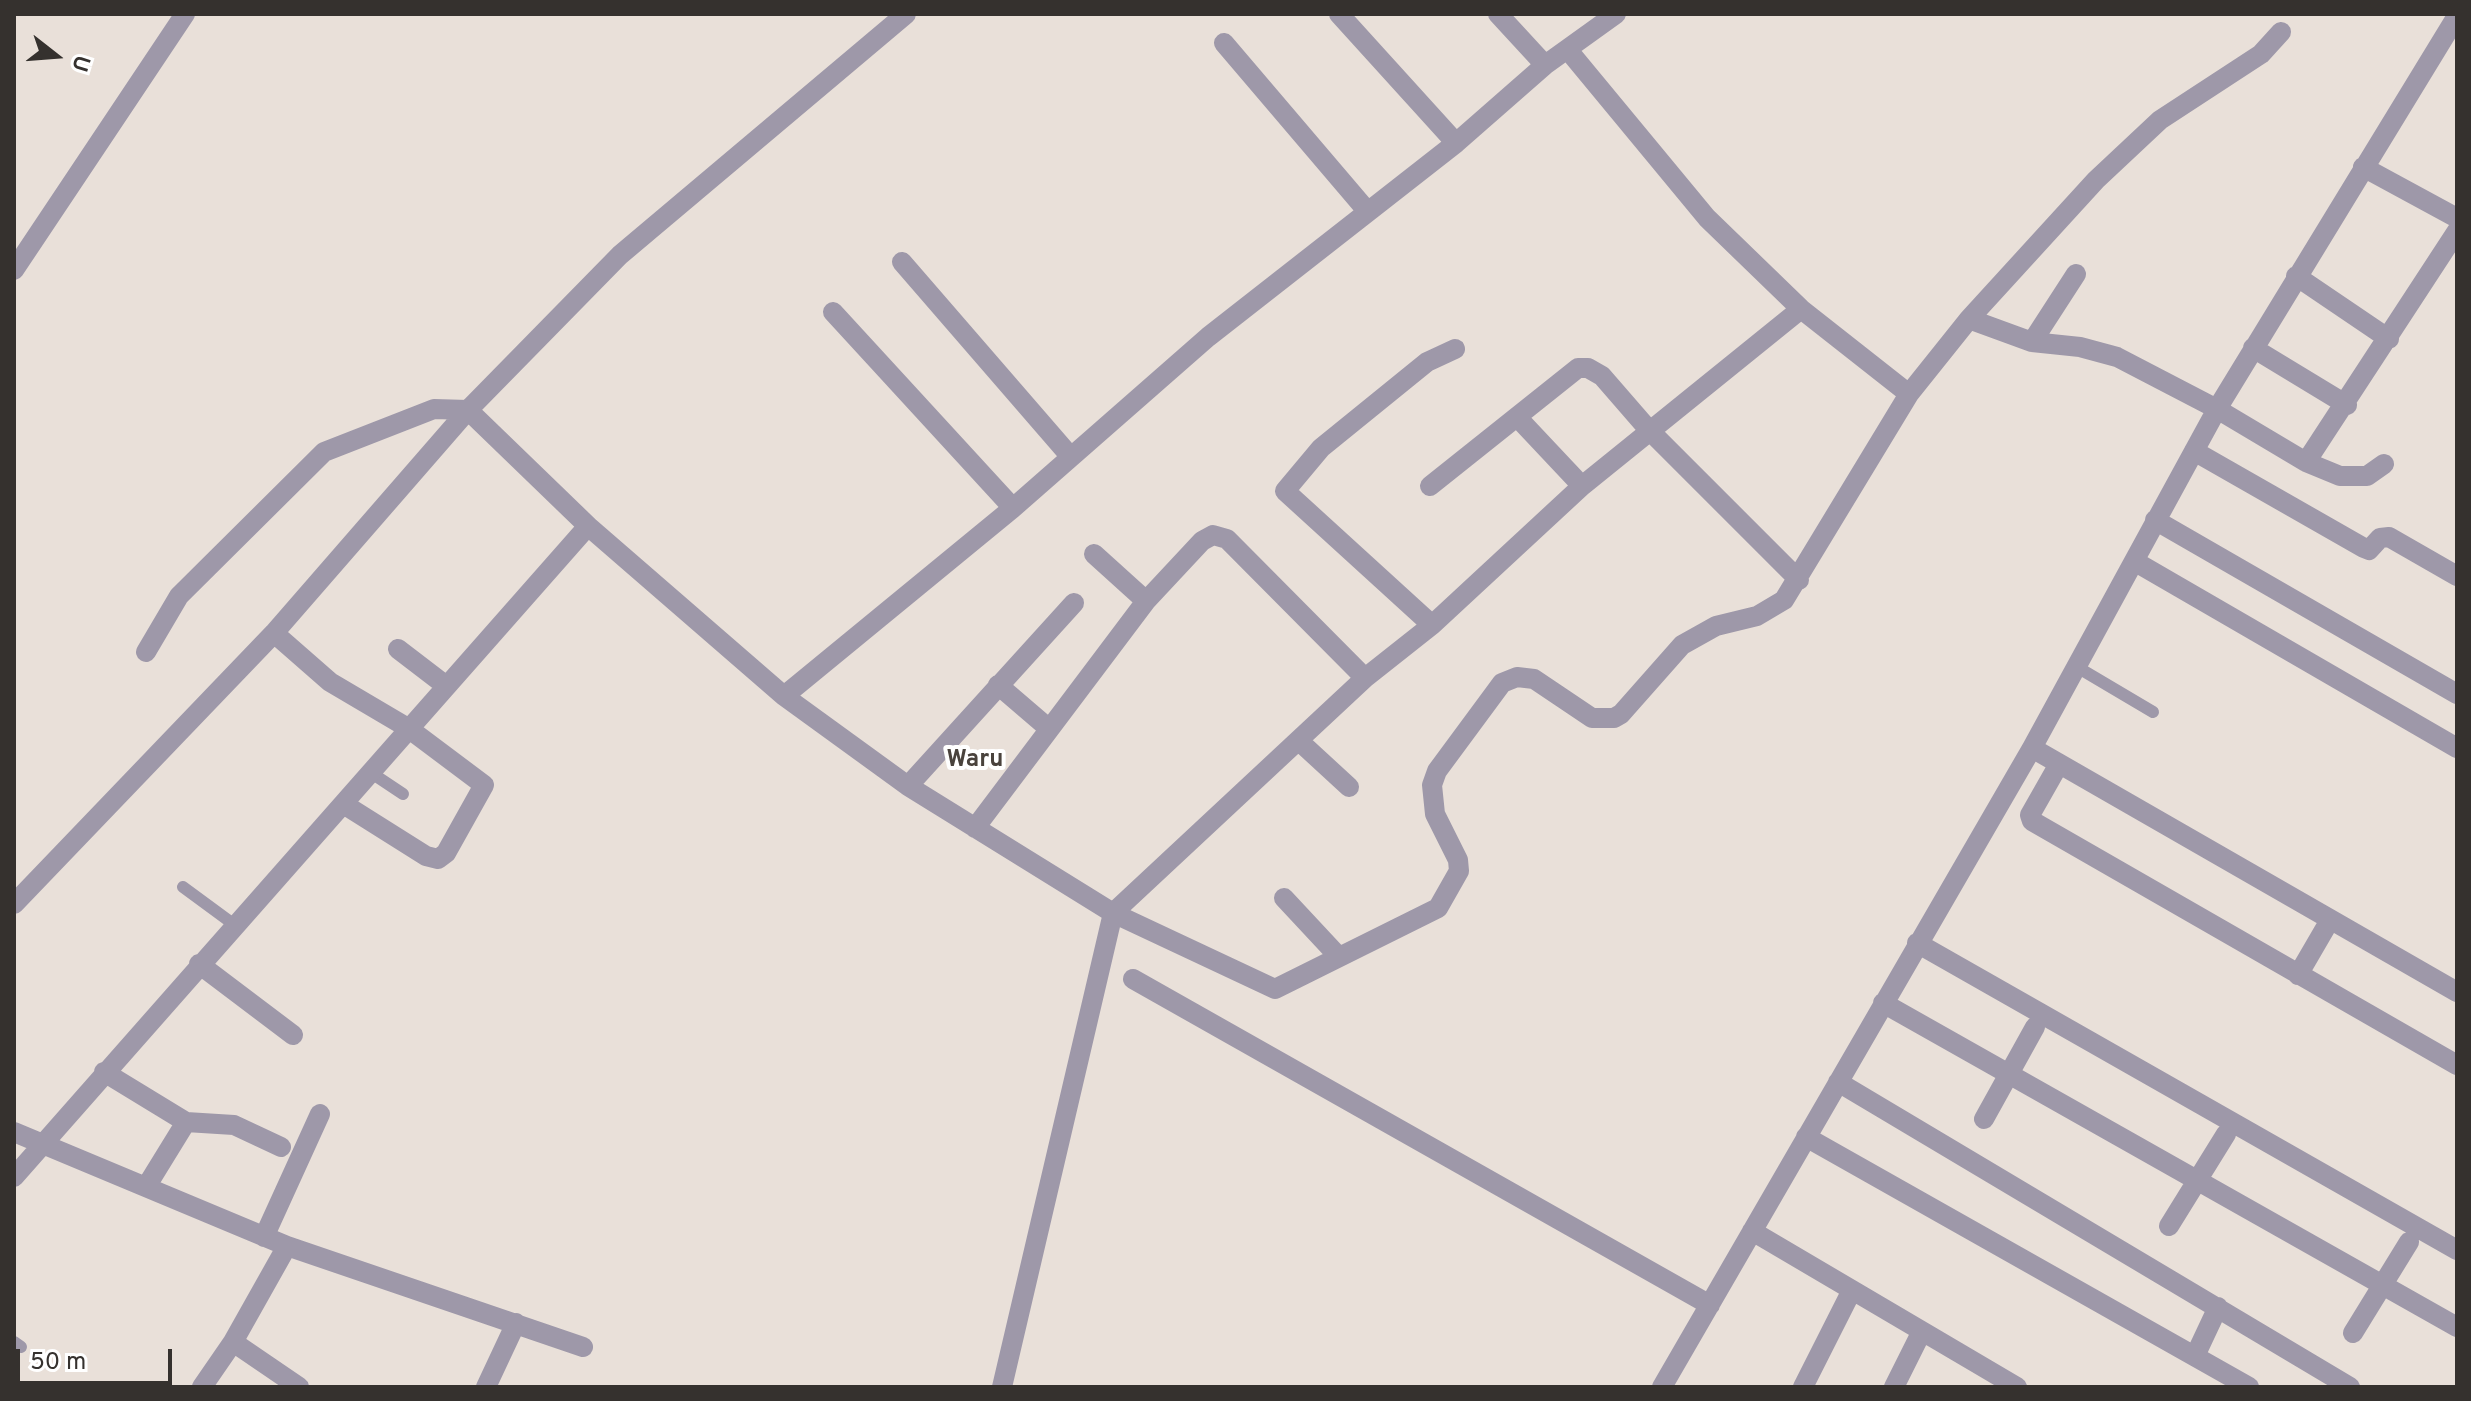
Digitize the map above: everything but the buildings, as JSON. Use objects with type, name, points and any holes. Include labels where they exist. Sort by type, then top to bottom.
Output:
[{"type":"street","points":[[14,270],[185,14]]},
{"type":"street","points":[[14,904],[274,633],[468,410],[620,255],[906,14]]},
{"type":"street","points":[[1339,14],[1456,143]]},
{"type":"street","points":[[1498,14],[1545,65]]},
{"type":"street","points":[[796,706],[1070,456],[1208,337],[1456,143],[1545,65],[1616,14]]},
{"type":"street","points":[[1662,1387],[2032,748],[2217,409],[2457,16]]},
{"type":"street","points":[[146,652],[179,596],[195,578],[324,452],[434,409],[468,410],[588,526],[796,706],[908,786],[1113,913],[1268,988],[1306,976],[1438,908],[1457,881],[1458,860],[1435,814],[1432,785],[1437,771],[1502,683],[1517,677],[1534,679],[1592,718],[1614,718],[1682,645],[1716,626],[1773,609],[1799,580],[1909,394],[1969,319],[2096,180],[2160,120],[2261,54],[2281,32]]},
{"type":"street","points":[[1224,43],[1368,212]]},
{"type":"street","points":[[1568,50],[1707,218],[1801,309],[1909,394]]},
{"type":"street","points":[[2363,167],[2457,218]]},
{"type":"street","points":[[2306,462],[2347,405],[2457,231]]},
{"type":"street","points":[[902,262],[1070,456]]},
{"type":"street","points":[[2032,342],[2076,274]]},
{"type":"street","points":[[2296,276],[2389,339]]},
{"type":"street","points":[[1002,1387],[1113,913],[1365,678],[1432,625],[1582,486],[1648,429],[1801,309]]},
{"type":"street","points":[[833,312],[1013,508]]},
{"type":"street","points":[[1969,319],[2032,342],[2080,347],[2117,357],[2217,409],[2306,462],[2349,477],[2374,474],[2384,464]]},
{"type":"street","points":[[2253,348],[2347,405]]},
{"type":"street","points":[[1432,625],[1285,491],[1321,448],[1427,362],[1455,349]]},
{"type":"street","points":[[1430,486],[1583,366],[1602,376],[1648,429],[1799,580]]},
{"type":"street","points":[[1518,418],[1582,486]]},
{"type":"street","points":[[2194,451],[2364,548],[2369,550],[2380,538],[2389,537],[2457,576]]},
{"type":"street","points":[[2155,520],[2457,694]]},
{"type":"street","points":[[14,1177],[588,526]]},
{"type":"street","points":[[975,828],[1047,727],[1146,601],[1202,541],[1213,535],[1223,537],[1365,678]]},
{"type":"street","points":[[1094,554],[1146,601]]},
{"type":"street","points":[[2134,561],[2457,748]]},
{"type":"street","points":[[908,786],[1074,603]]},
{"type":"street","points":[[274,633],[330,682],[408,728],[484,785],[446,853],[438,859],[426,856],[345,805]]},
{"type":"street","points":[[398,649],[445,685]]},
{"type":"street","points":[[998,685],[1047,727]]},
{"type":"street","points":[[1299,741],[1349,787]]},
{"type":"street","points":[[2032,748],[2059,764],[2065,764],[2457,992]]},
{"type":"street","points":[[2059,764],[2030,815],[2032,821],[2457,1065]]},
{"type":"street","points":[[1284,898],[1339,957]]},
{"type":"street","points":[[2298,975],[2330,920]]},
{"type":"street","points":[[1917,943],[2457,1250]]},
{"type":"street","points":[[199,964],[293,1035]]},
{"type":"street","points":[[1133,979],[1710,1305]]},
{"type":"street","points":[[1883,1003],[2457,1327]]},
{"type":"street","points":[[1984,1119],[2035,1027]]},
{"type":"street","points":[[104,1072],[186,1122],[234,1125],[281,1147]]},
{"type":"street","points":[[1838,1082],[2350,1387]]},
{"type":"street","points":[[264,1237],[320,1114]]},
{"type":"street","points":[[146,1187],[186,1122]]},
{"type":"street","points":[[14,1132],[287,1246],[583,1347]]},
{"type":"street","points":[[2169,1226],[2226,1134]]},
{"type":"street","points":[[1806,1137],[2249,1387]]},
{"type":"street","points":[[1752,1231],[1921,1333],[1993,1381],[2017,1387]]},
{"type":"street","points":[[2353,1333],[2409,1242]]},
{"type":"street","points":[[202,1387],[233,1342],[287,1246]]},
{"type":"street","points":[[1803,1387],[1851,1292]]},
{"type":"street","points":[[2195,1356],[2218,1307]]},
{"type":"street","points":[[486,1387],[516,1323]]},
{"type":"street","points":[[1894,1387],[1921,1333]]},
{"type":"street","points":[[233,1342],[299,1387]]},
{"type":"lane","points":[[2077,667],[2153,712]]},
{"type":"lane","points":[[370,772],[403,794]]},
{"type":"lane","points":[[183,887],[236,926]]},
{"type":"district","name":"Waru","points":[[975,761]]}]
